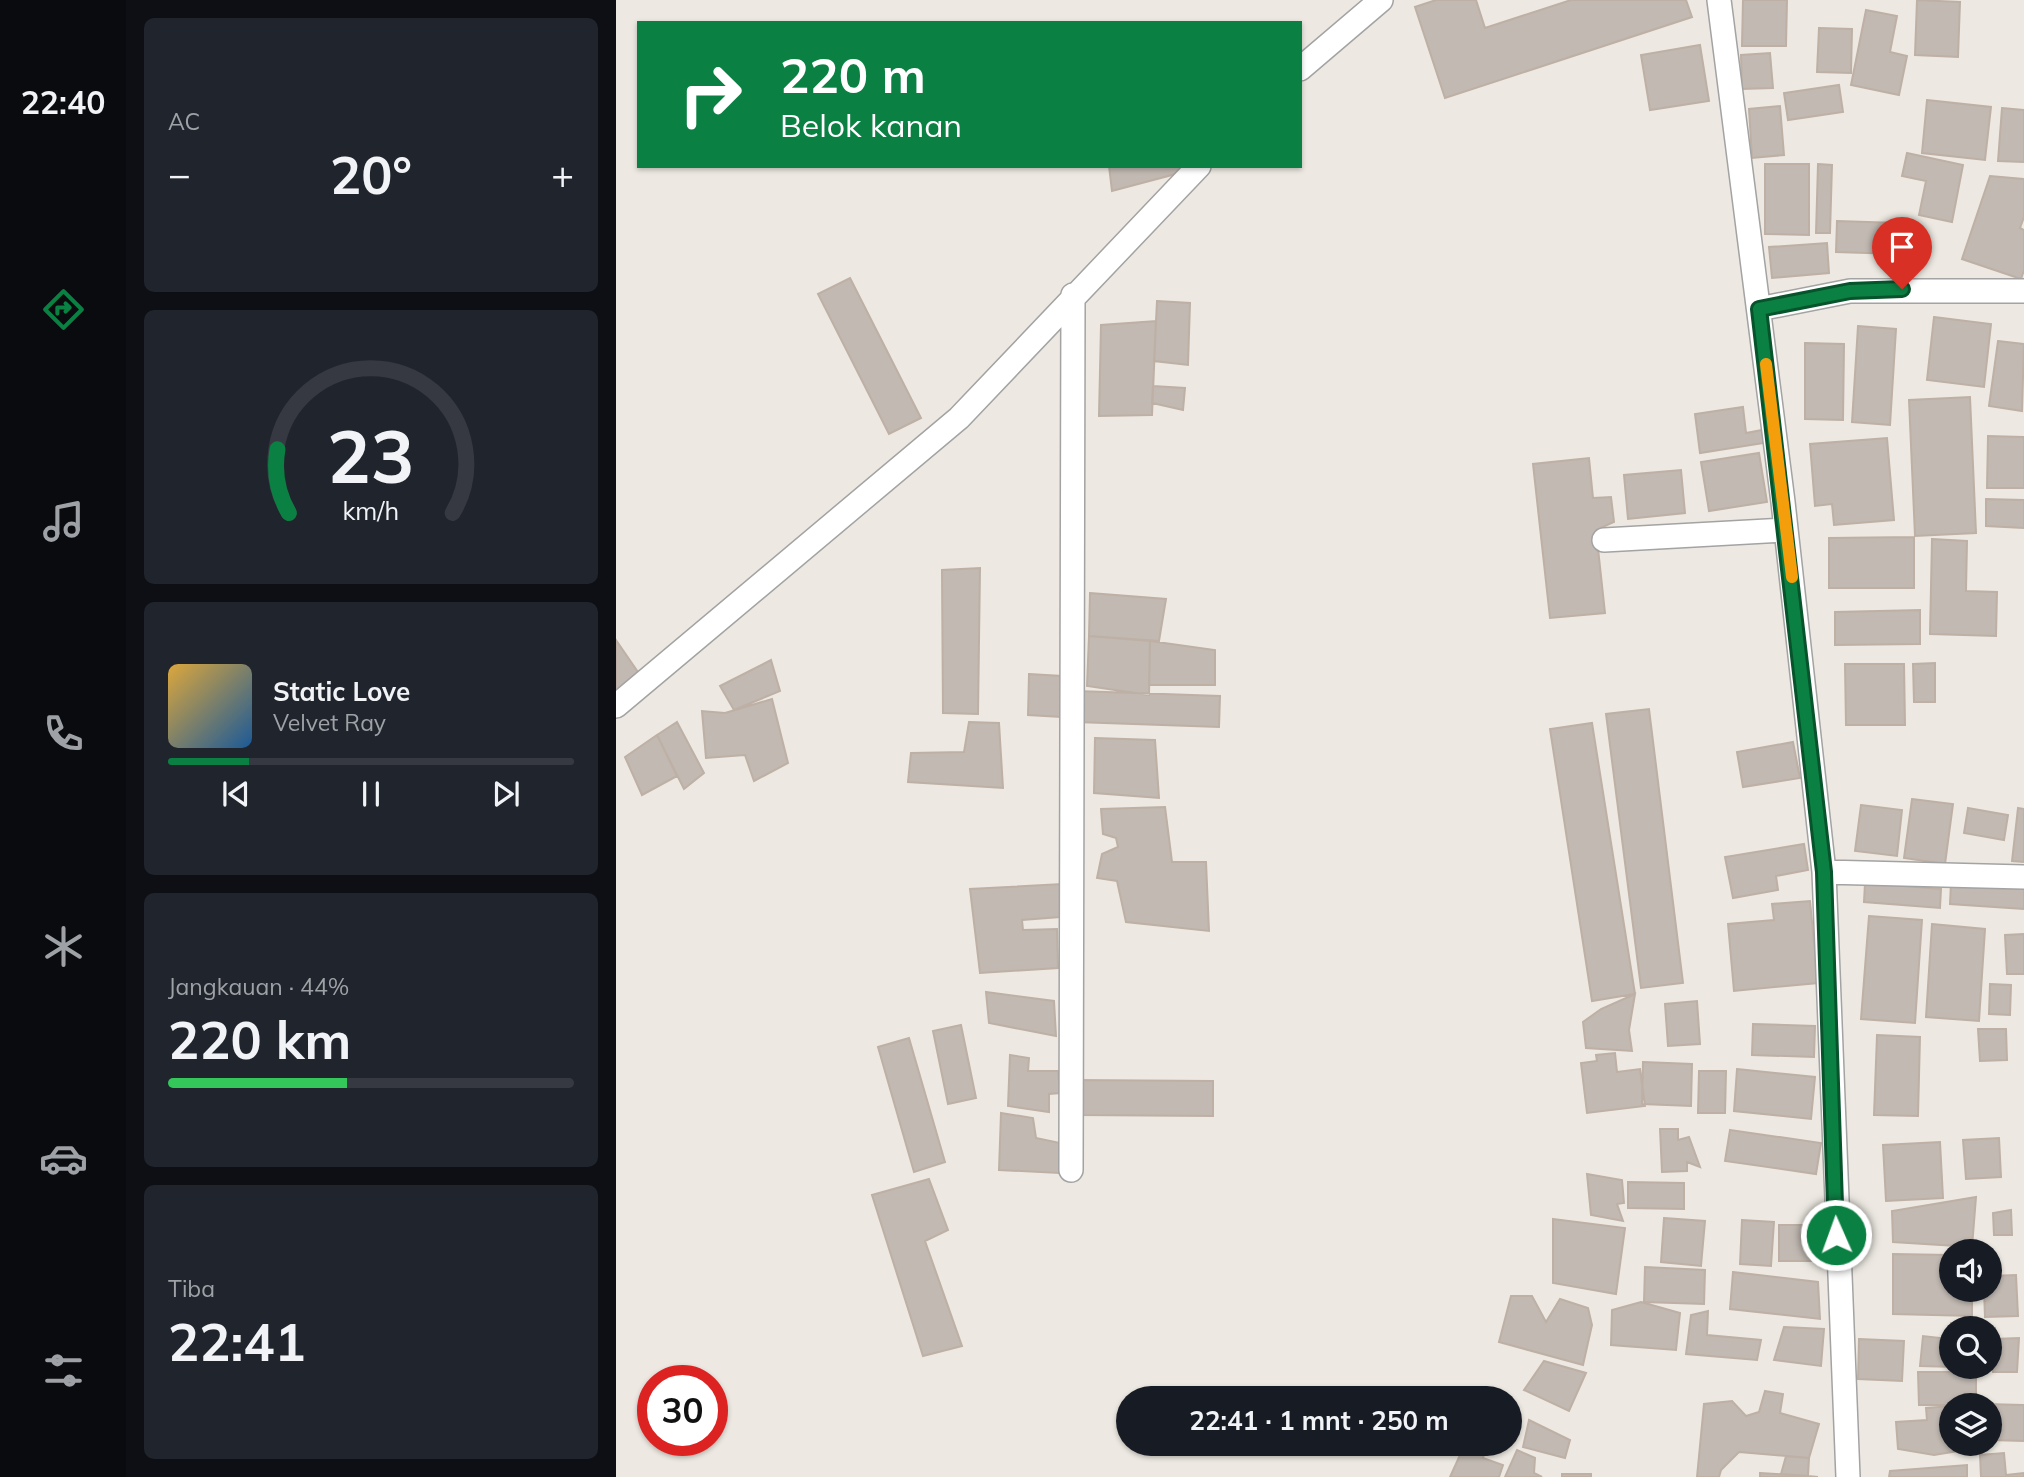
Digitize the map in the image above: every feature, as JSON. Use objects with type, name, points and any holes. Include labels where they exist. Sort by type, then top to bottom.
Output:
[{"type":"street","points":[[1302,67],[1381,0]]},
{"type":"street","points":[[1719,0],[1786,530],[1824,872],[1848,1477]]},
{"type":"street","points":[[616,706],[959,418],[1073,295],[1197,168]]},
{"type":"street","points":[[1759,309],[1850,291],[2024,291]]},
{"type":"street","points":[[1071,1170],[1073,295]]},
{"type":"street","points":[[1604,540],[1786,530]]},
{"type":"street","points":[[1824,872],[2024,877]]},
{"type":"building","points":[[1436,0],[1476,0],[1485,28],[1571,0],[1686,0],[1692,17],[1445,98],[1415,7]]},
{"type":"building","points":[[1743,0],[1787,0],[1786,46],[1742,46]]},
{"type":"building","points":[[1917,0],[1960,2],[1958,57],[1915,55]]},
{"type":"building","points":[[1866,10],[1897,16],[1890,52],[1907,56],[1899,95],[1851,85]]},
{"type":"building","points":[[1819,28],[1852,29],[1851,73],[1817,72]]},
{"type":"building","points":[[1700,45],[1709,101],[1650,110],[1641,55]]},
{"type":"building","points":[[1770,53],[1773,88],[1742,89],[1741,55]]},
{"type":"building","points":[[1839,85],[1843,112],[1788,120],[1784,93]]},
{"type":"building","points":[[1927,100],[1991,107],[1985,160],[1922,153]]},
{"type":"building","points":[[1780,106],[1784,155],[1752,158],[1749,109]]},
{"type":"building","points":[[2002,108],[2024,110],[2024,162],[1998,161]]},
{"type":"building","points":[[1907,153],[1963,165],[1952,222],[1919,215],[1926,181],[1902,176]]},
{"type":"building","points":[[1765,164],[1809,164],[1809,235],[1765,234]]},
{"type":"building","points":[[1818,164],[1832,165],[1830,233],[1816,233]]},
{"type":"building","points":[[1109,168],[1182,169],[1172,175],[1112,191]]},
{"type":"building","points":[[1990,176],[2024,179],[2024,217],[2020,228],[2024,230],[2024,270],[2021,279],[1962,259]]},
{"type":"building","points":[[1837,221],[1898,223],[1897,254],[1836,252]]},
{"type":"building","points":[[1827,243],[1829,273],[1772,278],[1769,247]]},
{"type":"building","points":[[850,278],[921,418],[889,434],[818,294]]},
{"type":"building","points":[[1157,301],[1190,303],[1188,365],[1154,361]]},
{"type":"building","points":[[1934,317],[1991,324],[1984,387],[1927,380]]},
{"type":"building","points":[[1156,321],[1152,415],[1099,416],[1101,325]]},
{"type":"building","points":[[1858,326],[1896,329],[1890,425],[1852,422]]},
{"type":"building","points":[[1998,341],[2024,344],[2022,411],[1989,406]]},
{"type":"building","points":[[1805,343],[1844,344],[1843,420],[1805,419]]},
{"type":"building","points":[[1153,386],[1185,388],[1183,410],[1152,403]]},
{"type":"building","points":[[1970,397],[1976,533],[1915,536],[1909,400]]},
{"type":"building","points":[[1743,407],[1746,433],[1762,430],[1764,443],[1700,453],[1695,414]]},
{"type":"building","points":[[1988,436],[2024,437],[2024,488],[1987,488]]},
{"type":"building","points":[[1887,438],[1894,520],[1834,525],[1832,504],[1815,506],[1810,444]]},
{"type":"building","points":[[1759,453],[1767,502],[1709,511],[1701,462]]},
{"type":"building","points":[[1589,458],[1593,498],[1611,497],[1614,522],[1596,530],[1605,613],[1550,618],[1533,464]]},
{"type":"building","points":[[1681,470],[1685,513],[1628,519],[1624,475]]},
{"type":"building","points":[[1986,499],[2024,500],[2024,528],[1986,526]]},
{"type":"building","points":[[1914,537],[1914,588],[1829,588],[1829,538]]},
{"type":"building","points":[[1932,539],[1967,541],[1966,591],[1997,592],[1996,636],[1930,634]]},
{"type":"building","points":[[980,568],[978,714],[943,713],[942,570]]},
{"type":"building","points":[[1090,593],[1166,599],[1159,641],[1089,636]]},
{"type":"building","points":[[1920,610],[1920,644],[1835,645],[1835,612]]},
{"type":"building","points":[[1089,636],[1150,641],[1149,695],[1087,686]]},
{"type":"building","points":[[616,640],[638,672],[616,692]]},
{"type":"building","points":[[1150,641],[1215,650],[1215,685],[1149,685]]},
{"type":"building","points":[[771,660],[780,691],[734,710],[720,686]]},
{"type":"building","points":[[1935,663],[1935,702],[1914,702],[1913,664]]},
{"type":"building","points":[[1845,664],[1904,664],[1905,725],[1846,725]]},
{"type":"building","points":[[1029,674],[1062,676],[1061,717],[1028,715]]},
{"type":"building","points":[[1077,691],[1220,696],[1219,727],[1076,722]]},
{"type":"building","points":[[772,699],[788,763],[754,781],[745,755],[706,758],[702,711],[725,713]]},
{"type":"building","points":[[1649,709],[1683,983],[1641,988],[1606,714]]},
{"type":"building","points":[[677,722],[704,773],[684,789],[657,735]]},
{"type":"building","points":[[969,722],[999,723],[1003,788],[908,782],[911,753],[964,752]]},
{"type":"building","points":[[1592,723],[1635,994],[1592,1001],[1550,729]]},
{"type":"building","points":[[657,735],[677,776],[642,795],[625,757]]},
{"type":"building","points":[[1095,738],[1155,740],[1159,798],[1094,793]]},
{"type":"building","points":[[1793,742],[1800,778],[1743,787],[1737,752]]},
{"type":"building","points":[[1912,799],[1953,804],[1945,864],[1904,858]]},
{"type":"building","points":[[1861,805],[1902,810],[1897,856],[1855,851]]},
{"type":"building","points":[[1165,807],[1172,862],[1206,862],[1209,931],[1126,922],[1117,881],[1097,878],[1102,854],[1118,847],[1116,838],[1103,834],[1101,809]]},
{"type":"building","points":[[1968,808],[2008,815],[2004,840],[1964,833]]},
{"type":"building","points":[[2018,808],[2024,809],[2024,862],[2012,861]]},
{"type":"building","points":[[1804,844],[1808,870],[1776,876],[1778,890],[1733,898],[1725,857]]},
{"type":"building","points":[[1951,882],[2024,886],[2024,909],[1950,904]]},
{"type":"building","points":[[1865,883],[1941,889],[1940,908],[1864,902]]},
{"type":"building","points":[[1062,884],[1060,917],[1022,920],[1023,930],[1057,929],[1058,968],[980,973],[970,889]]},
{"type":"building","points":[[1810,901],[1818,983],[1734,991],[1728,924],[1774,920],[1772,904]]},
{"type":"building","points":[[1869,916],[1922,920],[1915,1023],[1861,1019]]},
{"type":"building","points":[[1932,924],[1985,929],[1979,1021],[1926,1017]]},
{"type":"building","points":[[2024,934],[2024,974],[2007,974],[2005,935]]},
{"type":"building","points":[[1990,984],[2011,985],[2010,1015],[1989,1014]]},
{"type":"building","points":[[986,992],[1054,1001],[1056,1036],[989,1023]]},
{"type":"building","points":[[1635,994],[1629,1030],[1632,1051],[1586,1048],[1583,1022],[1601,1009]]},
{"type":"building","points":[[1697,1001],[1700,1044],[1668,1046],[1665,1004]]},
{"type":"building","points":[[1753,1024],[1815,1026],[1814,1057],[1752,1055]]},
{"type":"building","points":[[961,1025],[976,1098],[948,1104],[933,1031]]},
{"type":"building","points":[[1978,1029],[2006,1029],[2007,1060],[1980,1061]]},
{"type":"building","points":[[1877,1035],[1920,1037],[1918,1116],[1874,1115]]},
{"type":"building","points":[[909,1038],[945,1162],[914,1172],[878,1047]]},
{"type":"building","points":[[1615,1053],[1617,1072],[1640,1069],[1645,1106],[1587,1113],[1581,1063],[1597,1061],[1596,1055]]},
{"type":"building","points":[[1010,1055],[1029,1058],[1028,1071],[1058,1071],[1060,1093],[1049,1094],[1049,1112],[1008,1106]]},
{"type":"building","points":[[1643,1062],[1692,1064],[1691,1106],[1642,1104]]},
{"type":"building","points":[[1737,1069],[1815,1077],[1811,1119],[1734,1111]]},
{"type":"building","points":[[1699,1071],[1726,1071],[1725,1113],[1698,1113]]},
{"type":"building","points":[[1077,1080],[1213,1081],[1213,1116],[1077,1115]]},
{"type":"building","points":[[1001,1113],[1033,1118],[1036,1138],[1060,1143],[1059,1173],[999,1170]]},
{"type":"building","points":[[1660,1129],[1678,1129],[1678,1140],[1689,1137],[1700,1167],[1687,1162],[1687,1171],[1662,1172]]},
{"type":"building","points":[[1730,1130],[1821,1143],[1816,1174],[1725,1161]]},
{"type":"building","points":[[1999,1138],[2001,1177],[1966,1179],[1963,1140]]},
{"type":"building","points":[[1940,1142],[1943,1198],[1886,1201],[1883,1145]]},
{"type":"building","points":[[1587,1174],[1622,1180],[1624,1203],[1617,1204],[1623,1221],[1591,1215]]},
{"type":"building","points":[[929,1179],[948,1230],[925,1241],[962,1346],[923,1356],[872,1195]]},
{"type":"building","points":[[1628,1182],[1684,1183],[1684,1209],[1628,1208]]},
{"type":"building","points":[[1976,1197],[1973,1239],[1939,1239],[1939,1245],[1893,1242],[1892,1211]]},
{"type":"building","points":[[2011,1210],[2012,1235],[1994,1235],[1993,1213]]},
{"type":"building","points":[[1664,1218],[1705,1221],[1701,1266],[1661,1262]]},
{"type":"building","points":[[1553,1219],[1625,1228],[1616,1294],[1553,1283]]},
{"type":"building","points":[[1742,1220],[1774,1222],[1771,1266],[1740,1264]]},
{"type":"building","points":[[1779,1225],[1820,1225],[1821,1261],[1779,1261]]},
{"type":"building","points":[[1893,1254],[1939,1255],[1939,1302],[1972,1302],[1972,1316],[1893,1314]]},
{"type":"building","points":[[1645,1267],[1705,1270],[1704,1304],[1644,1302]]},
{"type":"building","points":[[1733,1272],[1818,1282],[1820,1319],[1730,1309]]},
{"type":"building","points":[[2016,1275],[2018,1316],[1985,1316],[1984,1302],[2002,1302],[2002,1276]]},
{"type":"building","points":[[1511,1296],[1532,1296],[1546,1322],[1560,1299],[1588,1308],[1592,1325],[1583,1365],[1499,1342]]},
{"type":"building","points":[[1641,1302],[1680,1313],[1676,1350],[1611,1345],[1612,1310]]},
{"type":"building","points":[[1708,1311],[1707,1335],[1761,1340],[1757,1360],[1686,1354],[1691,1315]]},
{"type":"building","points":[[1784,1327],[1824,1329],[1821,1366],[1774,1360]]},
{"type":"building","points":[[1923,1336],[1939,1338],[1939,1367],[1920,1366]]},
{"type":"building","points":[[2019,1338],[2017,1372],[2002,1372],[2002,1339]]},
{"type":"building","points":[[1859,1339],[1904,1341],[1902,1381],[1858,1379]]},
{"type":"building","points":[[1544,1361],[1586,1373],[1569,1411],[1524,1390]]},
{"type":"building","points":[[1918,1372],[1939,1372],[1939,1379],[1976,1379],[1976,1393],[1939,1393],[1939,1405],[1919,1405]]},
{"type":"building","points":[[1765,1391],[1783,1394],[1780,1413],[1819,1424],[1809,1458],[1739,1452],[1721,1470],[1719,1477],[1697,1477],[1704,1404],[1732,1401],[1746,1416],[1759,1412]]},
{"type":"building","points":[[2002,1404],[2024,1405],[2024,1441],[2002,1440]]},
{"type":"building","points":[[1939,1407],[1939,1454],[1898,1449],[1896,1422],[1927,1420],[1926,1408]]},
{"type":"building","points":[[1529,1420],[1570,1440],[1565,1458],[1523,1447]]},
{"type":"building","points":[[1522,1452],[1535,1458],[1534,1473],[1542,1477],[1505,1477],[1514,1456],[1522,1456]]},
{"type":"building","points":[[2002,1453],[2006,1475],[2024,1473],[2024,1477],[1981,1477],[1980,1456],[2002,1456]]},
{"type":"building","points":[[1460,1456],[1484,1456],[1503,1465],[1499,1477],[1450,1477]]},
{"type":"building","points":[[1786,1456],[1809,1458],[1808,1476],[1781,1474]]},
{"type":"building","points":[[1967,1465],[1967,1477],[1889,1477],[1890,1471]]},
{"type":"building","points":[[1760,1473],[1808,1476],[1818,1477],[1760,1477]]},
{"type":"building","points":[[1562,1474],[1591,1474],[1591,1477],[1562,1477]]},
{"type":"slow traffic","points":[[1766,364],[1792,577]]},
{"type":"route","points":[[1836,1235],[1824,872],[1759,309],[1793,300],[1850,291],[1902,289]]}]
